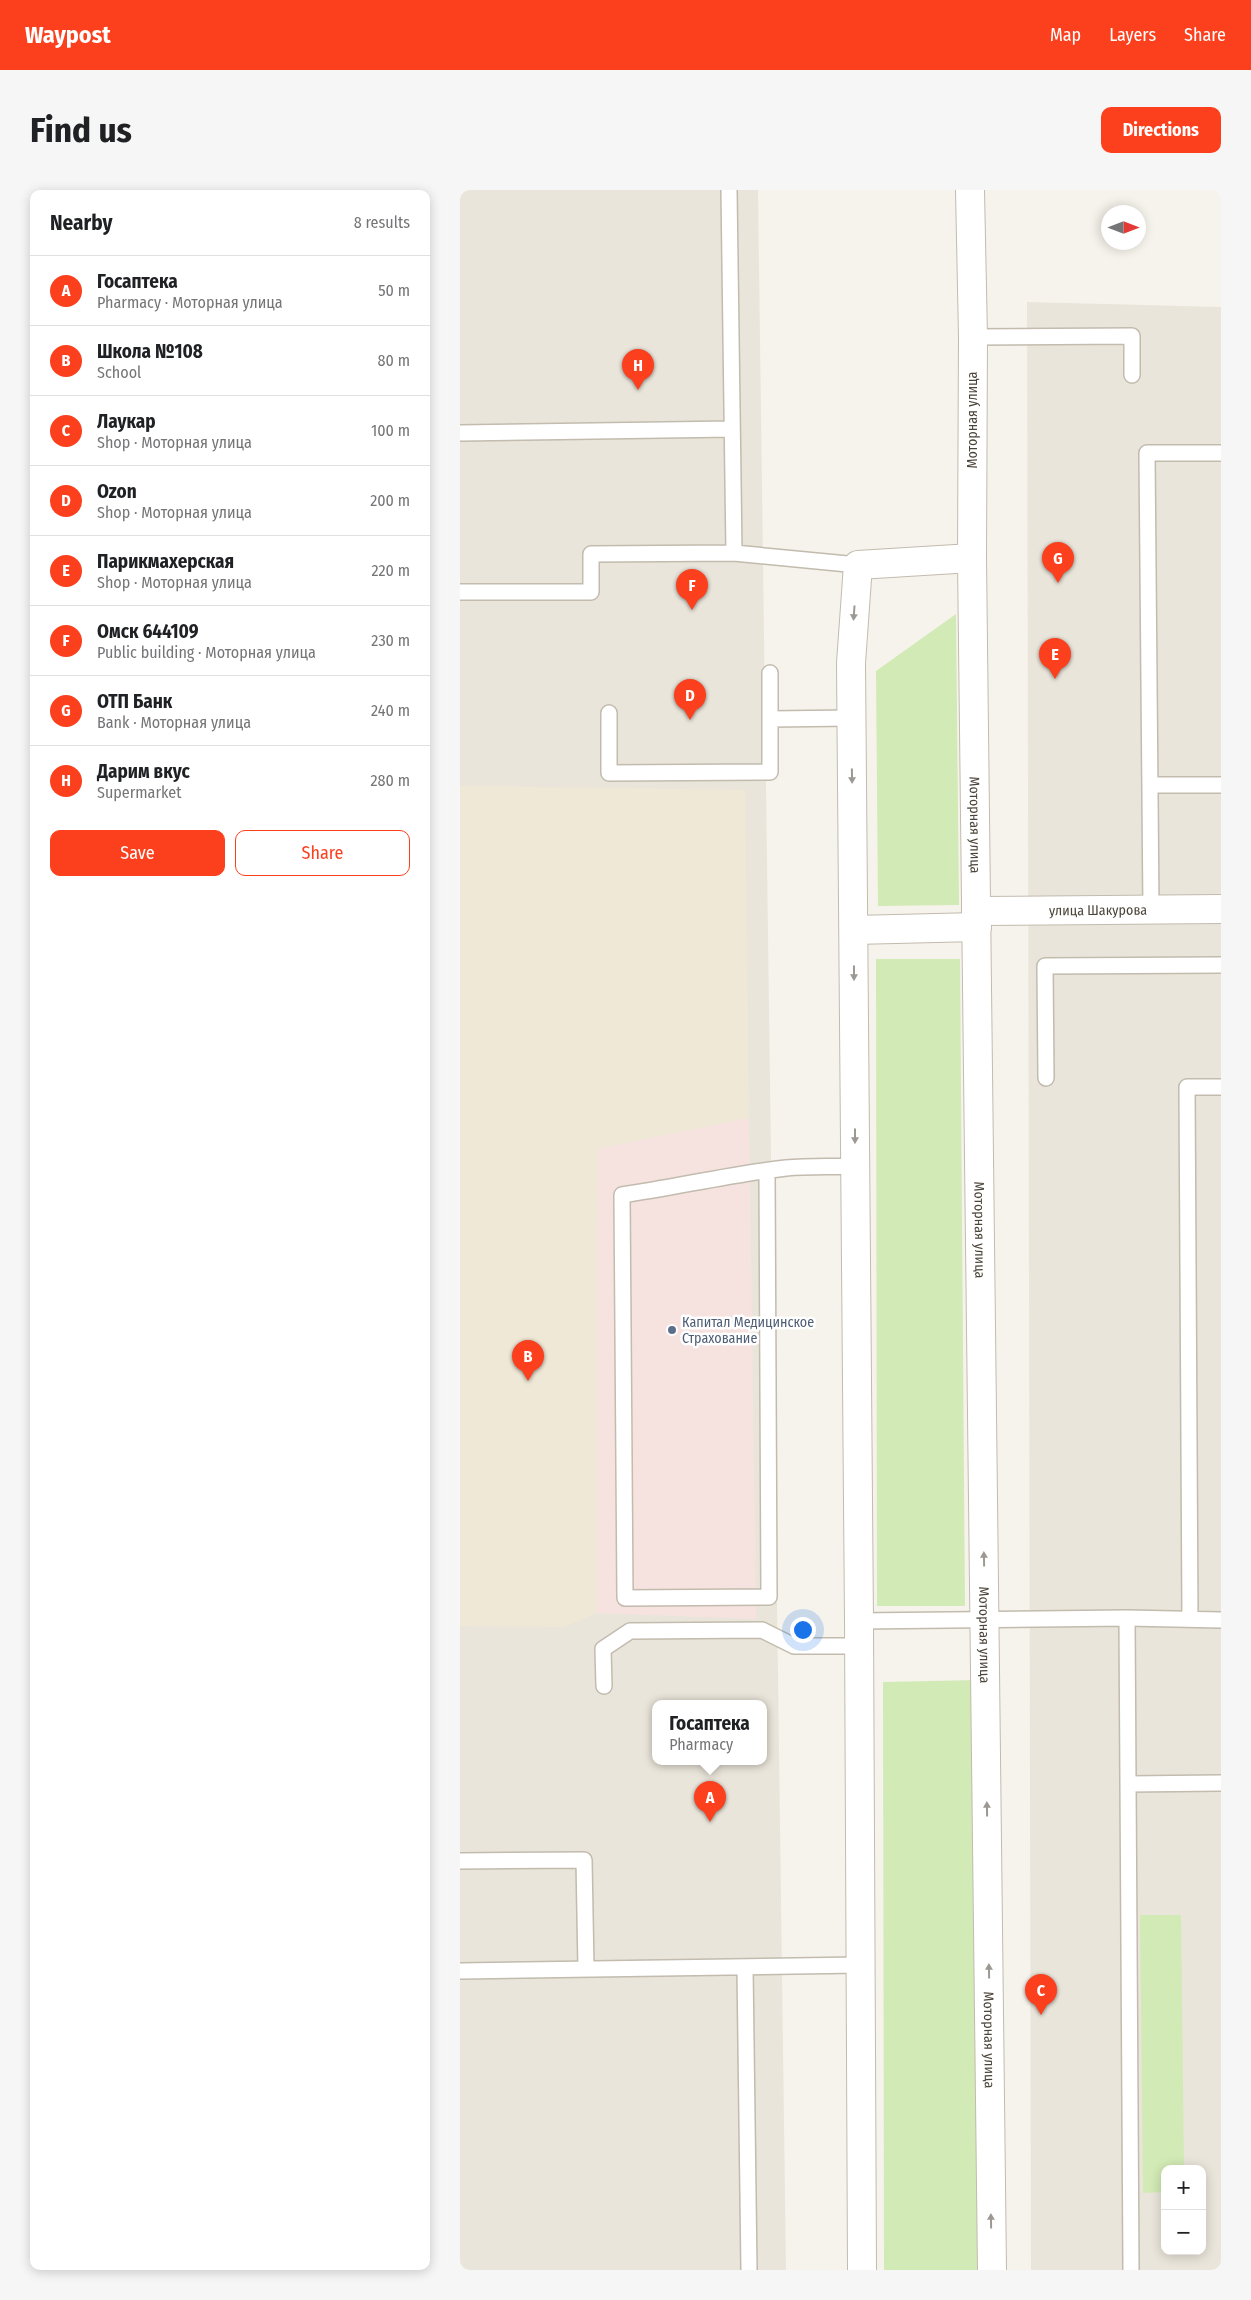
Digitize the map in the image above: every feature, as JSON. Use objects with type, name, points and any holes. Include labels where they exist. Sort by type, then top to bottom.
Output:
[{"type":"street","name":"Моторная улица","points":[[970,190],[973,336],[972,558],[992,2270]]},
{"type":"street","points":[[862,2270],[851,663],[858,565],[972,558]]},
{"type":"street","name":"улица Шакурова","points":[[854,930],[977,919],[1151,910],[1221,909]]},
{"type":"lane","points":[[729,190],[734,553]]},
{"type":"lane","points":[[973,336],[1132,336],[1132,375]]},
{"type":"lane","points":[[460,433],[732,429]]},
{"type":"lane","points":[[1151,910],[1148,454],[1221,453]]},
{"type":"lane","points":[[460,592],[591,592],[591,554],[734,553],[858,565]]},
{"type":"lane","points":[[609,713],[609,773],[770,772],[770,673]]},
{"type":"lane","points":[[770,719],[852,718]]},
{"type":"lane","points":[[1150,785],[1221,785]]},
{"type":"lane","points":[[1046,1078],[1046,966],[1221,965]]},
{"type":"lane","points":[[1190,1619],[1187,1087],[1221,1087]]},
{"type":"lane","points":[[767,1172],[769,1597],[625,1598],[622,1195],[786,1168],[855,1166]]},
{"type":"lane","points":[[1127,1618],[1131,2270]]},
{"type":"lane","points":[[604,1686],[603,1649],[630,1631],[762,1630],[794,1646],[859,1634],[984,1620],[1127,1618],[1221,1620]]},
{"type":"lane","points":[[1128,1784],[1221,1783]]},
{"type":"lane","points":[[460,1861],[584,1860],[586,1969]]},
{"type":"lane","points":[[460,1971],[860,1965]]},
{"type":"lane","points":[[745,1967],[749,2270]]},
{"type":"shaded area","points":[[460,190],[758,190],[786,2270],[460,2270]]},
{"type":"shaded area","points":[[1027,302],[1221,307],[1221,2270],[1031,2270]]},
{"type":"shaded area","points":[[460,786],[745,790],[749,1118],[597,1149],[596,1613],[564,1627],[460,1626]]},
{"type":"shaded area","points":[[749,1118],[756,1619],[596,1613],[597,1149]]},
{"type":"green space","points":[[956,614],[959,905],[878,906],[876,671]]},
{"type":"green space","points":[[876,959],[960,959],[965,1606],[877,1606]]},
{"type":"green space","points":[[979,1680],[982,2270],[884,2270],[883,1682]]},
{"type":"green space","points":[[1140,1915],[1181,1915],[1184,2165],[1161,2165],[1161,2192],[1143,2193]]},
{"type":"place","name":"Дарим вкус","points":[[638,390]]},
{"type":"place","name":"ОТП Банк","points":[[1058,583]]},
{"type":"place","name":"Омск 644109","points":[[692,610]]},
{"type":"place","name":"Парикмахерская","points":[[1055,679]]},
{"type":"place","name":"Ozon","points":[[690,720]]},
{"type":"place","name":"Капитал Медицинское Страхование","points":[[672,1330]]},
{"type":"place","name":"Школа №108","points":[[528,1381]]},
{"type":"place","name":"Госаптека","points":[[710,1822]]},
{"type":"place","name":"Лаукар","points":[[1041,2015]]}]
